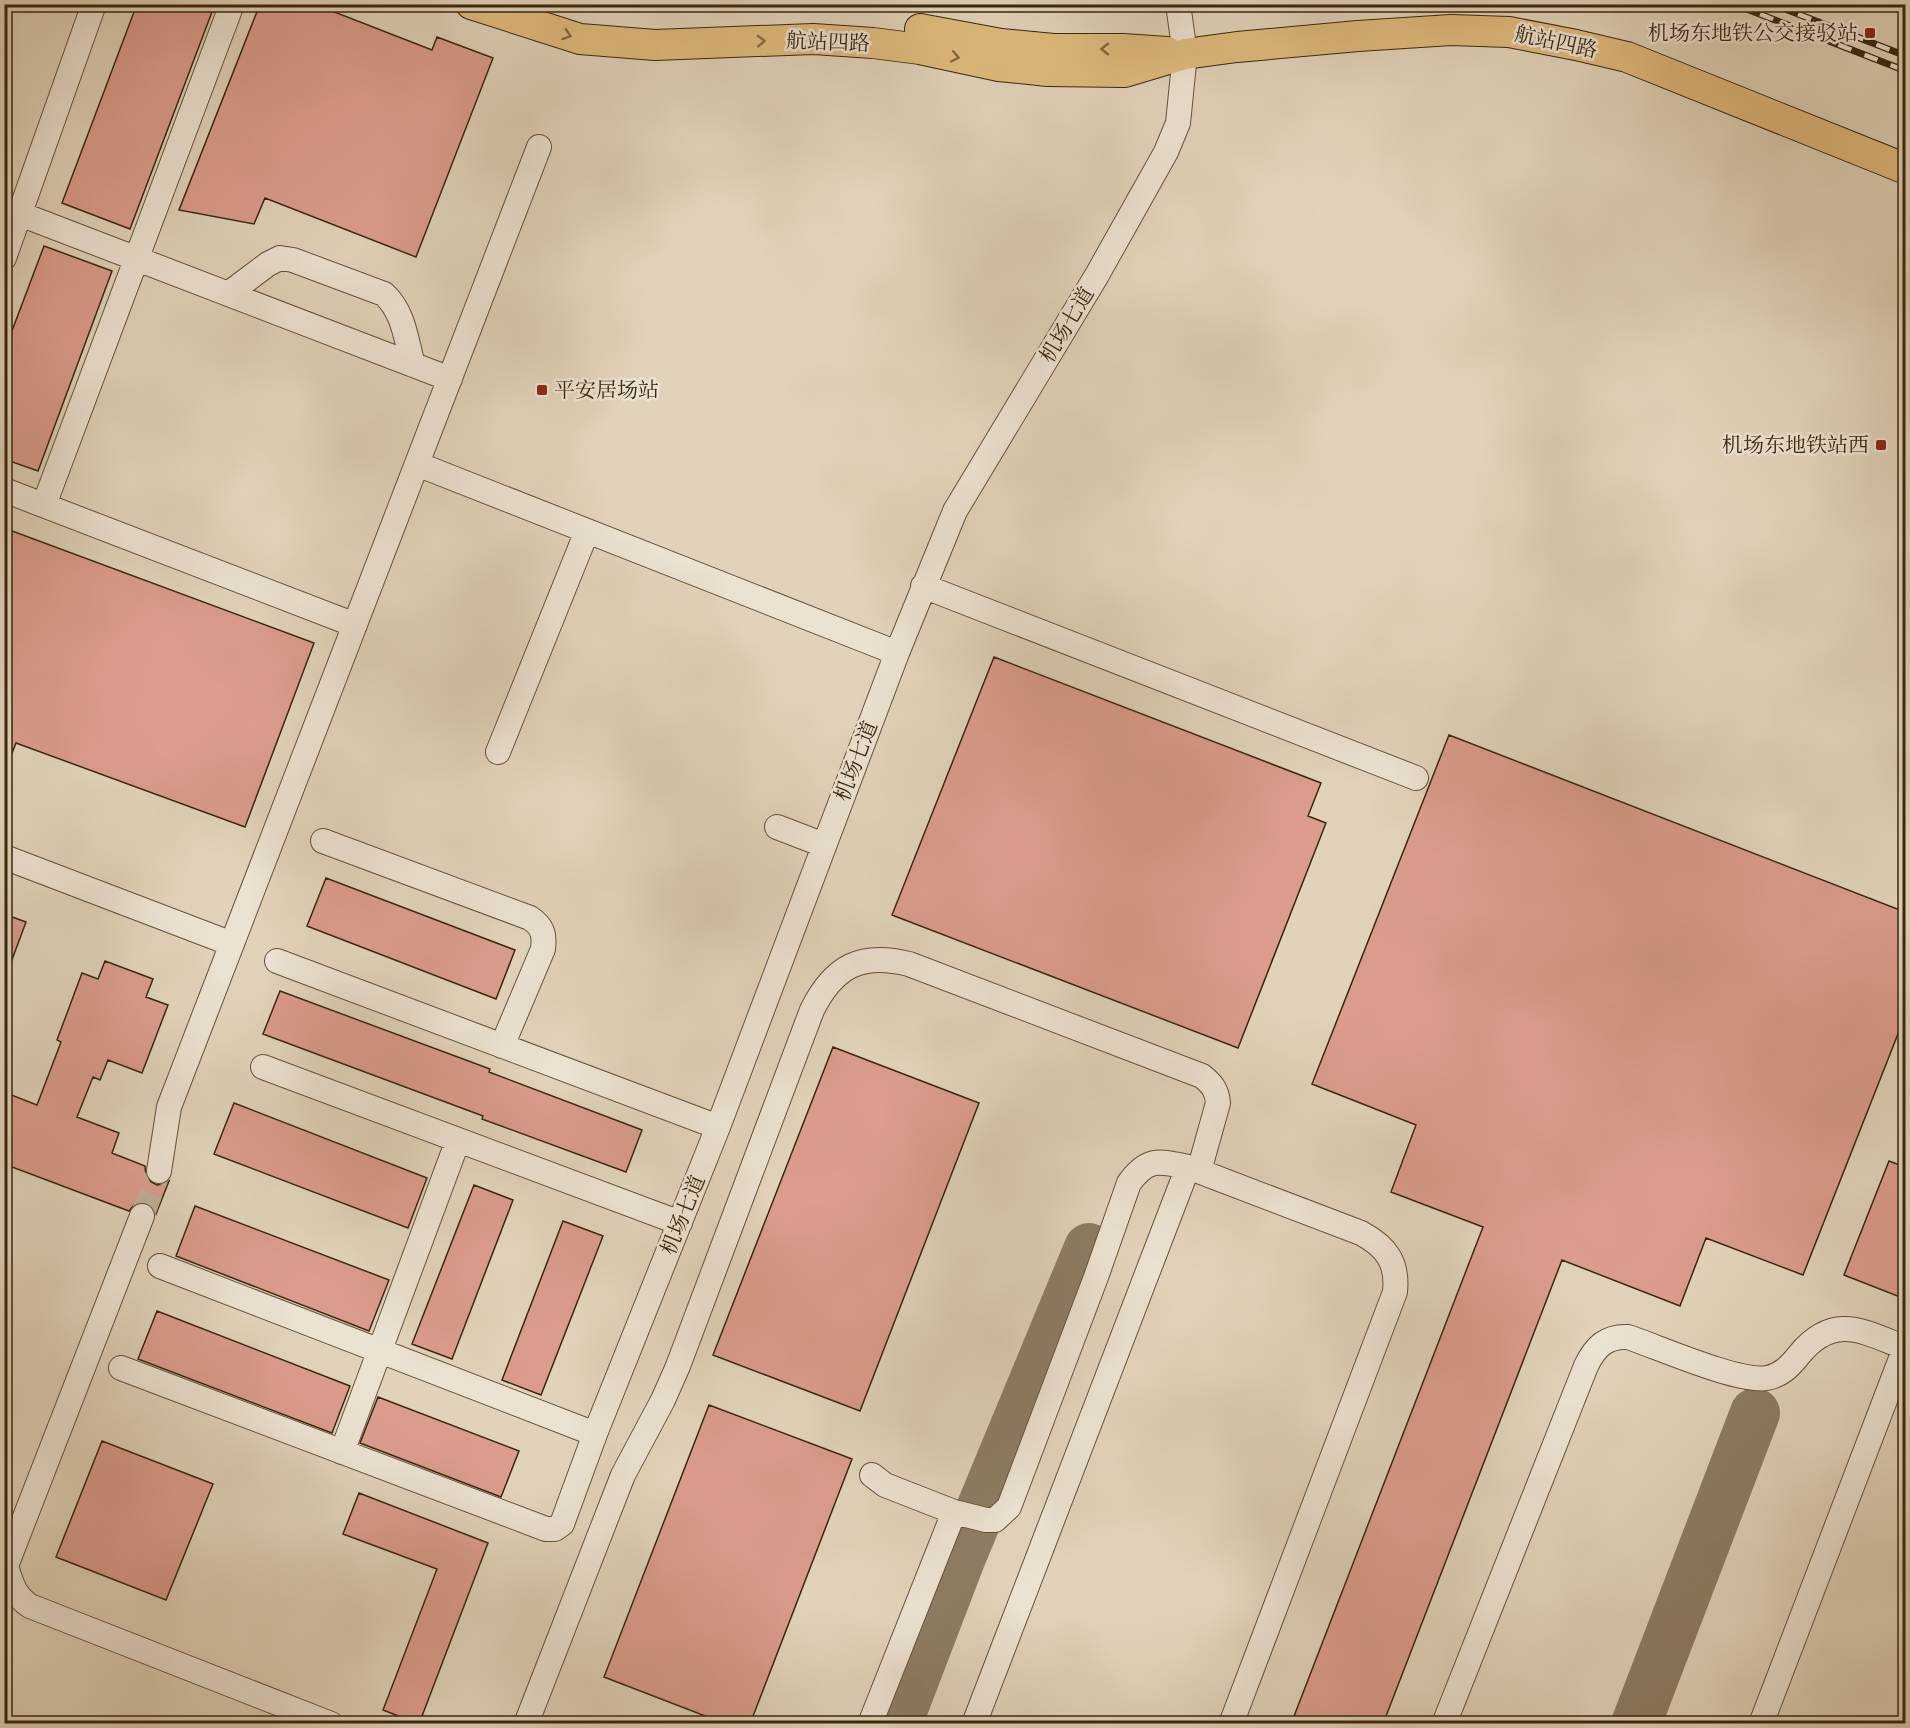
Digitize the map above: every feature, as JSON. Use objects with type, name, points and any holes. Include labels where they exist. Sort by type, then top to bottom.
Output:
[{"type":"main road","name":"航站四路","points":[[471,4],[580,39],[655,45],[824,40],[920,49],[999,66],[1048,71],[1125,72],[1185,54],[1237,47],[1407,32],[1451,30],[1509,32],[1627,57],[1905,169]]},
{"type":"main road","name":"航站四路","points":[[535,4],[584,18],[660,25],[817,19],[924,29],[1001,44],[1053,49],[1185,54]]},
{"type":"street","points":[[4,258],[94,4]]},
{"type":"street","points":[[44,505],[232,4]]},
{"type":"street","name":"机场七道","points":[[342,1452],[546,1529],[555,1529],[562,1524],[595,1434],[718,1127],[897,653],[955,511],[1155,174],[1178,123],[1185,54],[1179,4]]},
{"type":"street","points":[[159,1171],[169,1107],[538,147]]},
{"type":"street","points":[[20,214],[450,379]]},
{"type":"street","points":[[228,294],[268,264],[280,258],[293,260],[384,294],[394,302],[399,310],[412,365]]},
{"type":"street","points":[[417,465],[897,653]]},
{"type":"street","points":[[4,490],[355,625]]},
{"type":"street","points":[[498,752],[587,531]]},
{"type":"street","points":[[923,586],[1416,778]]},
{"type":"street","points":[[777,827],[824,845]]},
{"type":"street","points":[[323,841],[530,918],[538,924],[545,936],[543,949],[502,1046]]},
{"type":"street","points":[[4,856],[232,944]]},
{"type":"street","points":[[526,1724],[623,1475],[663,1400],[678,1366],[812,1010],[819,995],[843,970],[874,958],[891,959],[909,964],[1202,1076],[1212,1084],[1217,1092],[1218,1103],[1193,1169],[974,1724]]},
{"type":"street","points":[[277,961],[718,1127]]},
{"type":"street","points":[[263,1067],[680,1223]]},
{"type":"street","points":[[121,1368],[342,1452],[378,1350],[458,1140]]},
{"type":"street","points":[[872,1475],[885,1485],[954,1512],[986,1520],[995,1520],[1008,1506],[1096,1278],[1129,1183],[1138,1170],[1150,1163],[1164,1162],[1193,1169],[1361,1233],[1382,1247],[1391,1259],[1395,1273],[1395,1292],[1231,1724]]},
{"type":"street","points":[[142,1215],[5,1564],[14,1591],[20,1600],[30,1606],[332,1724]]},
{"type":"street","points":[[160,1266],[595,1434]]},
{"type":"street","points":[[1444,1724],[1586,1366],[1596,1348],[1611,1338],[1628,1336],[1730,1373],[1758,1378],[1778,1375],[1790,1366],[1814,1340],[1826,1332],[1842,1328],[1864,1332],[1905,1348],[1761,1724]]},
{"type":"street","points":[[870,1724],[954,1512]]},
{"type":"building","points":[[137,4],[215,4],[130,229],[62,203]]},
{"type":"building","points":[[260,4],[314,4],[432,50],[437,37],[493,58],[416,257],[265,198],[254,224],[179,210]]},
{"type":"building","points":[[44,246],[112,271],[38,471],[4,459],[4,352]]},
{"type":"building","points":[[4,528],[314,643],[245,827],[16,743],[6,768],[4,768]]},
{"type":"building","points":[[994,657],[1321,783],[1308,816],[1326,823],[1238,1048],[892,915]]},
{"type":"building","points":[[1449,735],[1905,912],[1905,1016],[1803,1275],[1706,1238],[1680,1306],[1562,1260],[1383,1724],[1291,1724],[1483,1227],[1391,1192],[1416,1125],[1312,1084]]},
{"type":"building","points":[[326,878],[515,950],[496,999],[307,926]]},
{"type":"building","points":[[4,914],[26,922],[6,976],[4,975]]},
{"type":"building","points":[[105,961],[153,979],[146,997],[168,1005],[142,1073],[108,1060],[100,1080],[93,1077],[77,1117],[119,1133],[112,1153],[145,1166],[146,1176],[151,1182],[157,1185],[169,1181],[156,1214],[153,1207],[147,1203],[140,1202],[129,1211],[4,1164],[4,1092],[37,1105],[61,1042],[57,1040],[82,973],[98,979]]},
{"type":"building","points":[[280,991],[490,1069],[489,1072],[642,1130],[626,1172],[263,1034]]},
{"type":"building","points":[[833,1047],[979,1103],[860,1411],[713,1355]]},
{"type":"building","points":[[234,1103],[427,1178],[408,1228],[214,1154]]},
{"type":"building","points":[[1889,1161],[1905,1167],[1905,1299],[1844,1275]]},
{"type":"building","points":[[474,1185],[513,1200],[452,1359],[412,1344]]},
{"type":"building","points":[[195,1206],[389,1280],[369,1331],[176,1256]]},
{"type":"building","points":[[563,1221],[603,1236],[541,1395],[502,1380]]},
{"type":"building","points":[[157,1311],[350,1386],[332,1433],[138,1359]]},
{"type":"building","points":[[378,1397],[519,1451],[501,1497],[360,1443]]},
{"type":"building","points":[[709,1405],[852,1459],[750,1724],[726,1724],[604,1677]]},
{"type":"building","points":[[102,1441],[213,1484],[166,1600],[56,1557]]},
{"type":"building","points":[[359,1493],[488,1543],[419,1724],[383,1710],[437,1569],[343,1534]]},
{"type":"taxiway","points":[[897,1724],[959,1562],[1089,1248]]},
{"type":"taxiway","points":[[1636,1724],[1755,1413]]},
{"type":"tunnel","points":[[142,1216],[159,1171]]},
{"type":"railway","points":[[1734,4],[1906,71]]},
{"type":"railway","points":[[1772,4],[1906,56]]},
{"type":"place","name":"机场东地铁公交接驳站","points":[[1870,33]]},
{"type":"place","name":"平安居场站","points":[[542,390]]},
{"type":"place","name":"机场东地铁站西","points":[[1881,445]]}]
